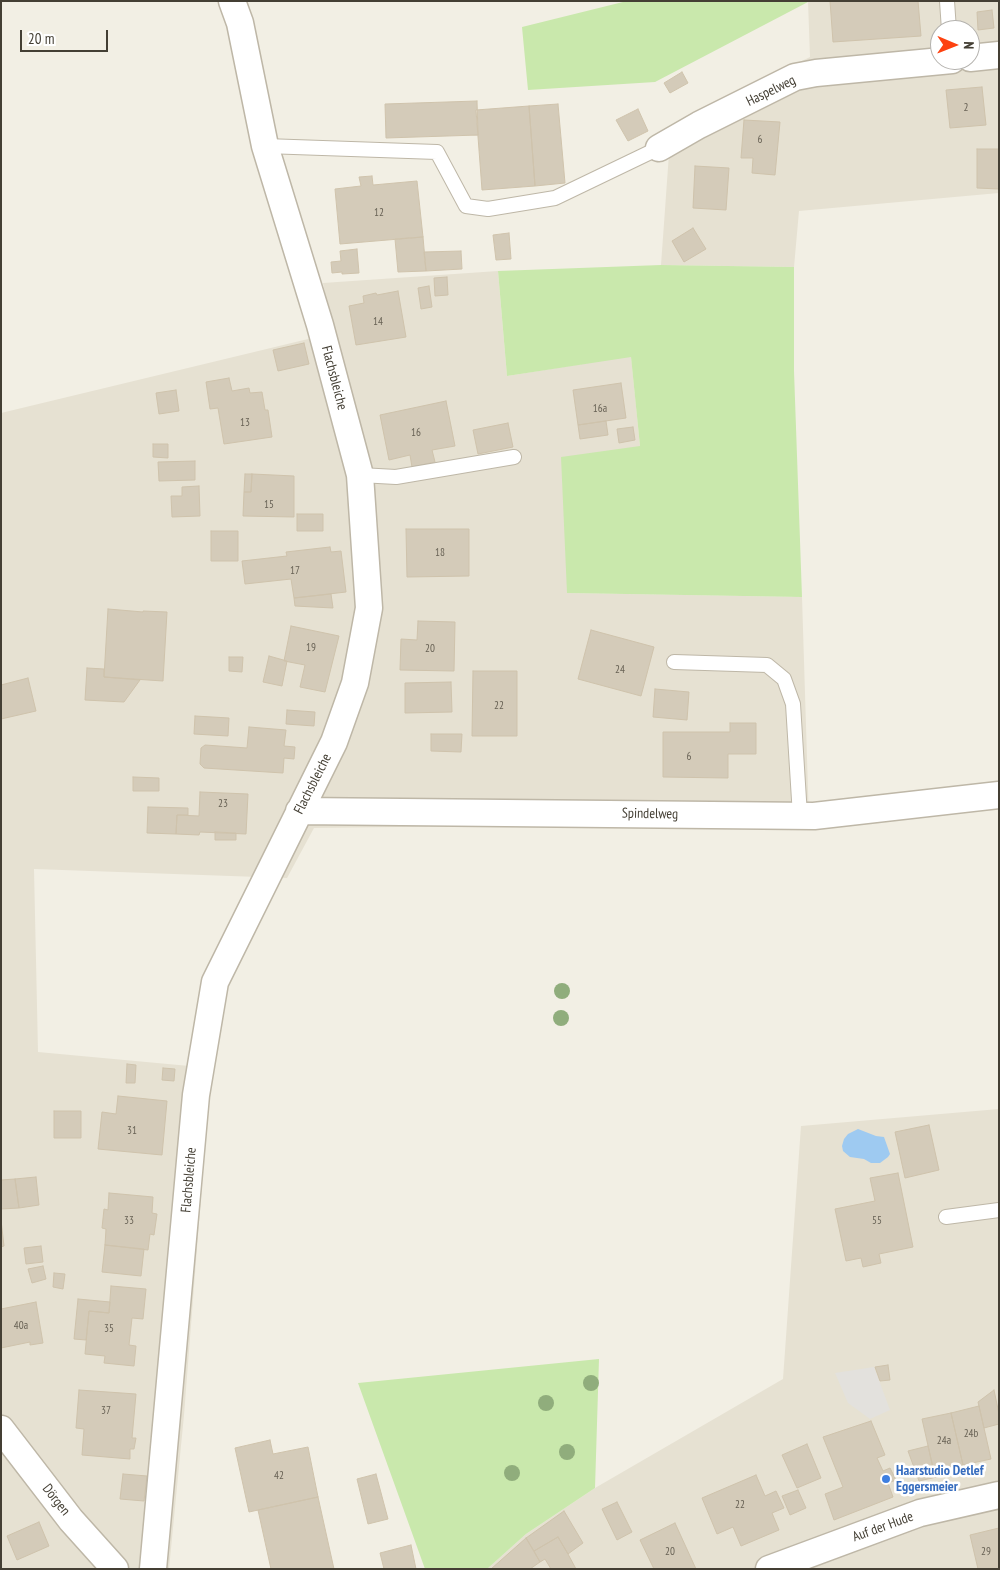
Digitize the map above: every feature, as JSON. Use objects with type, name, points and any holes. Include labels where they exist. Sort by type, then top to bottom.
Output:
[{"type":"street","name":"Flachsbleiche","points":[[153,1569],[196,1095],[216,982],[334,742],[355,683],[369,608],[360,475],[320,325],[265,146],[240,23],[232,1]]},
{"type":"street","points":[[980,57],[999,55]]},
{"type":"street","name":"Haspelweg","points":[[659,148],[795,77],[930,62]]},
{"type":"street","name":"Spindelweg","points":[[299,811],[800,816],[824,815],[999,795]]},
{"type":"street","name":"Dörgen","points":[[1,1429],[72,1520],[115,1569]]},
{"type":"street","name":"Auf der Hude","points":[[769,1569],[920,1513],[999,1495]]},
{"type":"lane","points":[[947,1],[948,20]]},
{"type":"lane","points":[[265,146],[437,152],[466,206],[488,209],[555,198],[659,148]]},
{"type":"lane","points":[[360,475],[396,477],[514,457]]},
{"type":"lane","points":[[674,662],[767,665],[784,679],[793,704],[800,816]]},
{"type":"lane","points":[[946,1217],[999,1210]]},
{"type":"shaded area","points":[[808,1],[999,1],[999,193],[799,211],[794,267],[661,265],[671,126],[810,57]]},
{"type":"shaded area","points":[[498,271],[507,376],[631,356],[640,446],[568,593],[802,597],[809,822],[314,828],[287,878],[34,869],[38,1052],[211,1068],[184,1415],[169,1569],[1,1569],[1,413],[333,333],[323,283]]},
{"type":"shaded area","points":[[999,1109],[999,1569],[487,1569],[526,1534],[595,1488],[783,1379],[801,1126]]},
{"type":"shaded area","points":[[874,1367],[890,1410],[870,1419],[848,1403],[835,1373]]},
{"type":"green space","points":[[627,1],[808,2],[655,82],[528,90],[522,27]]},
{"type":"green space","points":[[661,265],[794,267],[794,371],[802,597],[567,593],[561,457],[640,446],[631,357],[507,376],[498,271]]},
{"type":"green space","points":[[599,1359],[595,1488],[526,1534],[487,1569],[425,1569],[358,1383]]},
{"type":"water","points":[[858,1129],[884,1137],[890,1154],[888,1157],[880,1163],[871,1163],[864,1159],[850,1157],[843,1151],[844,1139],[848,1134]]},
{"type":"building","points":[[830,1],[918,1],[921,36],[833,42]]},
{"type":"building","points":[[992,10],[994,28],[980,30],[980,20],[977,20],[977,12]]},
{"type":"building","points":[[682,72],[688,83],[670,93],[664,83]]},
{"type":"building","points":[[982,87],[986,125],[950,128],[946,90]]},
{"type":"building","points":[[477,101],[478,135],[386,138],[385,104]]},
{"type":"building","points":[[558,104],[565,183],[535,186],[529,106]]},
{"type":"building","points":[[529,106],[535,186],[482,190],[476,110]]},
{"type":"building","points":[[638,109],[648,131],[628,141],[616,120]]},
{"type":"building","points":[[744,120],[780,122],[775,175],[752,173],[753,158],[741,158]]},
{"type":"building","points":[[977,149],[999,149],[999,189],[977,188]]},
{"type":"building","points":[[695,166],[729,168],[726,210],[693,208]]},
{"type":"building","points":[[372,176],[373,185],[417,181],[423,237],[340,244],[335,189],[361,186],[359,177]]},
{"type":"building","points":[[693,228],[706,249],[684,262],[672,241]]},
{"type":"building","points":[[509,233],[511,259],[496,260],[493,235]]},
{"type":"building","points":[[423,237],[426,271],[398,272],[395,239]]},
{"type":"building","points":[[357,249],[359,273],[332,273],[331,262],[341,261],[340,251]]},
{"type":"building","points":[[461,251],[462,269],[426,271],[424,252]]},
{"type":"building","points":[[447,277],[448,295],[435,296],[434,278]]},
{"type":"building","points":[[429,286],[432,307],[421,309],[418,288]]},
{"type":"building","points":[[398,291],[406,337],[356,345],[349,306],[364,303],[363,296]]},
{"type":"building","points":[[304,343],[309,364],[278,371],[273,350]]},
{"type":"building","points":[[229,378],[232,391],[249,388],[250,393],[262,392],[265,410],[268,410],[272,437],[224,444],[218,408],[210,409],[206,382]]},
{"type":"building","points":[[621,383],[626,418],[578,425],[573,390]]},
{"type":"building","points":[[176,390],[179,411],[159,414],[156,393]]},
{"type":"building","points":[[446,401],[455,446],[432,450],[435,462],[412,467],[410,455],[389,460],[380,415]]},
{"type":"building","points":[[606,421],[608,435],[580,439],[578,425]]},
{"type":"building","points":[[508,423],[513,447],[478,454],[473,430]]},
{"type":"building","points":[[633,427],[635,440],[619,443],[617,429]]},
{"type":"building","points":[[153,444],[168,444],[168,458],[153,457]]},
{"type":"building","points":[[195,461],[195,480],[159,481],[158,462]]},
{"type":"building","points":[[245,474],[252,474],[251,492],[244,492]]},
{"type":"building","points":[[252,474],[294,476],[294,517],[243,516],[244,492],[251,492]]},
{"type":"building","points":[[199,486],[200,516],[172,517],[171,496],[182,496],[182,487]]},
{"type":"building","points":[[297,514],[323,514],[323,531],[297,531]]},
{"type":"building","points":[[406,529],[469,529],[469,576],[407,577]]},
{"type":"building","points":[[211,531],[238,531],[238,561],[211,561]]},
{"type":"building","points":[[330,547],[331,552],[341,551],[346,592],[294,598],[291,579],[245,584],[242,561],[287,556],[286,552]]},
{"type":"building","points":[[331,594],[333,608],[295,606],[294,598]]},
{"type":"building","points":[[108,609],[167,612],[163,681],[104,677]]},
{"type":"building","points":[[418,621],[455,622],[454,671],[400,670],[401,639],[417,640]]},
{"type":"building","points":[[291,626],[339,636],[325,692],[300,687],[305,665],[284,661]]},
{"type":"building","points":[[591,630],[654,647],[641,696],[578,679]]},
{"type":"building","points":[[269,656],[287,661],[282,686],[263,682]]},
{"type":"building","points":[[229,657],[243,657],[242,672],[229,671]]},
{"type":"building","points":[[87,668],[104,669],[104,677],[140,680],[124,702],[85,700]]},
{"type":"building","points":[[473,671],[517,671],[517,736],[472,736]]},
{"type":"building","points":[[28,678],[36,711],[1,719],[1,685]]},
{"type":"building","points":[[451,682],[452,712],[405,713],[405,683]]},
{"type":"building","points":[[655,689],[689,692],[687,720],[653,717]]},
{"type":"building","points":[[287,710],[315,712],[314,726],[286,724]]},
{"type":"building","points":[[195,716],[229,718],[228,736],[194,734]]},
{"type":"building","points":[[730,723],[756,723],[756,754],[728,754],[728,778],[663,777],[663,732],[730,732]]},
{"type":"building","points":[[249,727],[286,730],[284,746],[295,747],[294,759],[284,758],[283,773],[204,768],[200,764],[201,748],[205,745],[247,748]]},
{"type":"building","points":[[431,734],[462,734],[461,752],[431,751]]},
{"type":"building","points":[[133,777],[159,778],[159,791],[133,791]]},
{"type":"building","points":[[200,792],[248,794],[246,834],[200,832],[199,835],[176,834],[177,815],[199,816]]},
{"type":"building","points":[[148,807],[188,808],[188,815],[177,815],[176,834],[147,833]]},
{"type":"building","points":[[215,832],[236,833],[236,840],[215,840]]},
{"type":"building","points":[[127,1064],[136,1065],[135,1083],[126,1083]]},
{"type":"building","points":[[163,1068],[175,1069],[174,1081],[162,1080]]},
{"type":"building","points":[[118,1096],[167,1101],[162,1155],[98,1149],[102,1112],[116,1114]]},
{"type":"building","points":[[54,1111],[81,1111],[81,1138],[54,1138]]},
{"type":"building","points":[[929,1125],[939,1170],[905,1178],[895,1132]]},
{"type":"building","points":[[898,1173],[913,1247],[879,1254],[881,1263],[863,1267],[861,1258],[846,1261],[835,1209],[875,1201],[870,1178]]},
{"type":"building","points":[[36,1177],[39,1205],[19,1208],[15,1179]]},
{"type":"building","points":[[15,1179],[19,1208],[1,1209],[1,1180]]},
{"type":"building","points":[[109,1193],[153,1197],[152,1213],[157,1214],[154,1235],[150,1234],[148,1250],[105,1245],[106,1229],[102,1228],[104,1209],[108,1210]]},
{"type":"building","points":[[1,1220],[4,1246],[1,1247]]},
{"type":"building","points":[[105,1245],[144,1249],[141,1276],[102,1272]]},
{"type":"building","points":[[41,1246],[43,1262],[26,1264],[24,1248]]},
{"type":"building","points":[[43,1266],[46,1279],[32,1283],[28,1269]]},
{"type":"building","points":[[54,1273],[65,1274],[63,1289],[53,1287]]},
{"type":"building","points":[[111,1286],[146,1289],[143,1319],[132,1318],[129,1345],[136,1346],[134,1366],[104,1363],[105,1356],[85,1354],[89,1311],[109,1313]]},
{"type":"building","points":[[78,1299],[110,1302],[109,1313],[89,1311],[86,1340],[74,1339]]},
{"type":"building","points":[[36,1302],[43,1343],[30,1345],[30,1342],[1,1348],[1,1309]]},
{"type":"building","points":[[888,1365],[890,1380],[880,1381],[875,1367]]},
{"type":"building","points":[[79,1390],[136,1394],[132,1438],[136,1438],[134,1449],[130,1449],[130,1459],[82,1455],[84,1429],[76,1428]]},
{"type":"building","points":[[994,1390],[999,1424],[984,1428],[978,1402]]},
{"type":"building","points":[[979,1406],[991,1459],[963,1465],[951,1413]]},
{"type":"building","points":[[951,1413],[963,1465],[934,1472],[922,1419]]},
{"type":"building","points":[[871,1421],[885,1455],[877,1458],[883,1471],[890,1468],[896,1480],[888,1483],[893,1497],[834,1520],[825,1494],[843,1487],[823,1437]]},
{"type":"building","points":[[270,1440],[273,1454],[308,1447],[318,1497],[249,1512],[235,1448]]},
{"type":"building","points":[[807,1444],[821,1478],[797,1488],[782,1455]]},
{"type":"building","points":[[928,1446],[934,1472],[940,1471],[941,1476],[919,1481],[908,1451]]},
{"type":"building","points":[[123,1474],[147,1476],[144,1501],[120,1499]]},
{"type":"building","points":[[376,1474],[388,1519],[368,1524],[357,1479]]},
{"type":"building","points":[[756,1475],[765,1496],[776,1491],[784,1508],[772,1513],[779,1530],[741,1546],[733,1527],[717,1534],[702,1498]]},
{"type":"building","points":[[798,1490],[806,1508],[790,1515],[782,1496]]},
{"type":"building","points":[[318,1497],[334,1569],[271,1569],[258,1510]]},
{"type":"building","points":[[617,1502],[632,1532],[617,1540],[602,1509]]},
{"type":"building","points":[[564,1511],[583,1543],[568,1554],[558,1537],[534,1551],[526,1538]]},
{"type":"building","points":[[39,1522],[49,1546],[17,1560],[7,1536]]},
{"type":"building","points":[[675,1523],[696,1569],[654,1569],[640,1540]]},
{"type":"building","points":[[999,1528],[999,1569],[978,1569],[970,1535]]},
{"type":"building","points":[[558,1537],[576,1569],[551,1569],[545,1559],[540,1562],[534,1551]]},
{"type":"building","points":[[526,1538],[540,1562],[530,1569],[491,1569]]},
{"type":"building","points":[[411,1545],[416,1569],[384,1569],[380,1553]]},
{"type":"place","name":"Haarstudio Detlef Eggersmeier","points":[[886,1479]]}]
